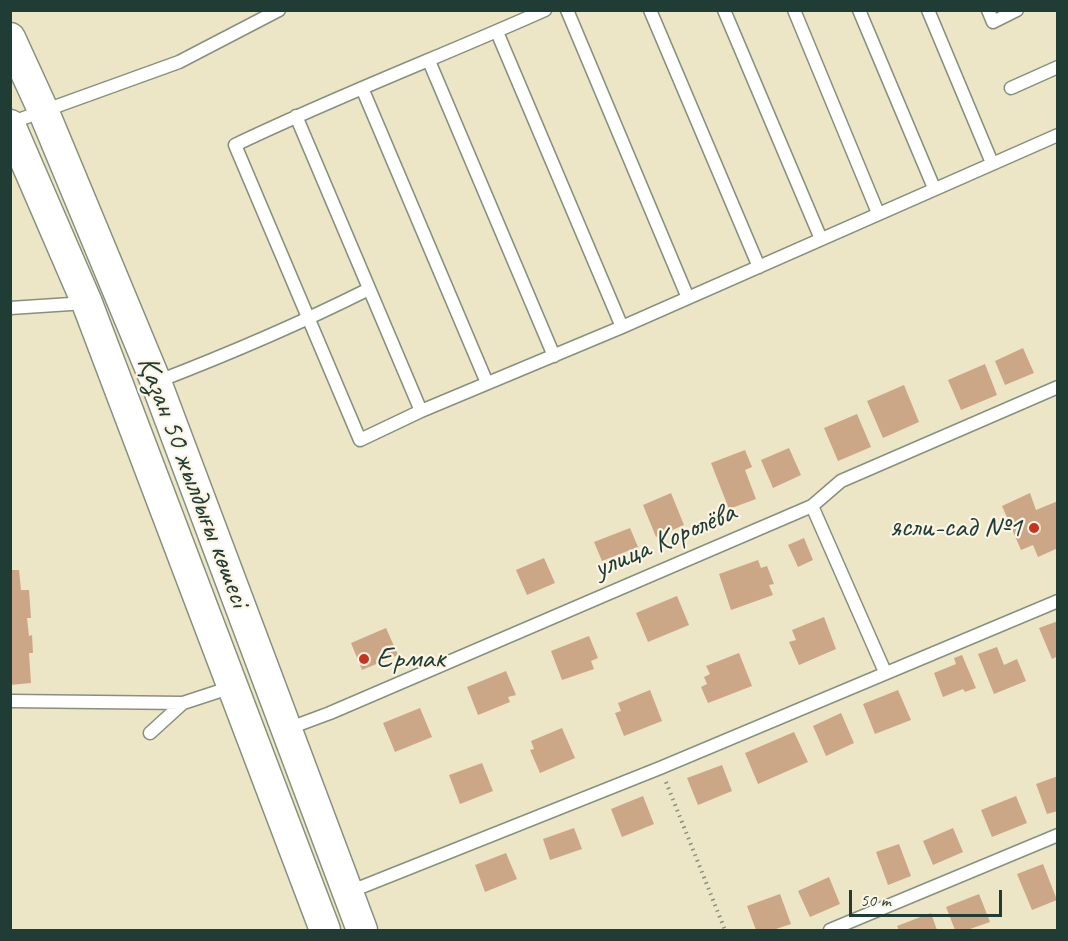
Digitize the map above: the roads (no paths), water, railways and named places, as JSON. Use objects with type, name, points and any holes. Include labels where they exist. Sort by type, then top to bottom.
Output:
[{"type":"street","name":"Қазан 50 жылдығы көшесі","points":[[10,38],[43,110],[156,382],[362,930]]},
{"type":"street","name":"Қазан 50 жылдығы көшесі","points":[[10,124],[87,303],[325,930]]},
{"type":"lane","points":[[10,124],[43,110],[180,62],[279,10]]},
{"type":"lane","points":[[545,10],[296,116],[235,145],[360,440],[421,411],[622,327],[1058,135]]},
{"type":"lane","points":[[567,10],[688,298]]},
{"type":"lane","points":[[651,10],[759,267]]},
{"type":"lane","points":[[724,10],[821,239]]},
{"type":"lane","points":[[794,10],[878,213]]},
{"type":"lane","points":[[859,10],[934,188]]},
{"type":"lane","points":[[928,10],[992,163]]},
{"type":"lane","points":[[988,10],[993,22],[1017,10]]},
{"type":"lane","points":[[497,32],[622,327]]},
{"type":"lane","points":[[429,61],[554,356]]},
{"type":"lane","points":[[1011,88],[1058,67]]},
{"type":"lane","points":[[362,88],[487,383]]},
{"type":"lane","points":[[296,116],[421,411]]},
{"type":"lane","points":[[156,382],[231,353],[369,289]]},
{"type":"lane","points":[[10,308],[87,303]]},
{"type":"lane","name":"улица Королёва","points":[[286,729],[341,708],[812,506],[841,481],[1058,387]]},
{"type":"lane","points":[[812,506],[885,672]]},
{"type":"lane","points":[[348,893],[660,768],[1058,600]]},
{"type":"lane","points":[[10,700],[183,704],[232,687]]},
{"type":"lane","points":[[150,733],[183,704]]},
{"type":"lane","points":[[830,930],[1058,835]]},
{"type":"place","name":"ясли-сад №1","points":[[1034,528]]},
{"type":"place","name":"Ермак","points":[[364,659]]}]
